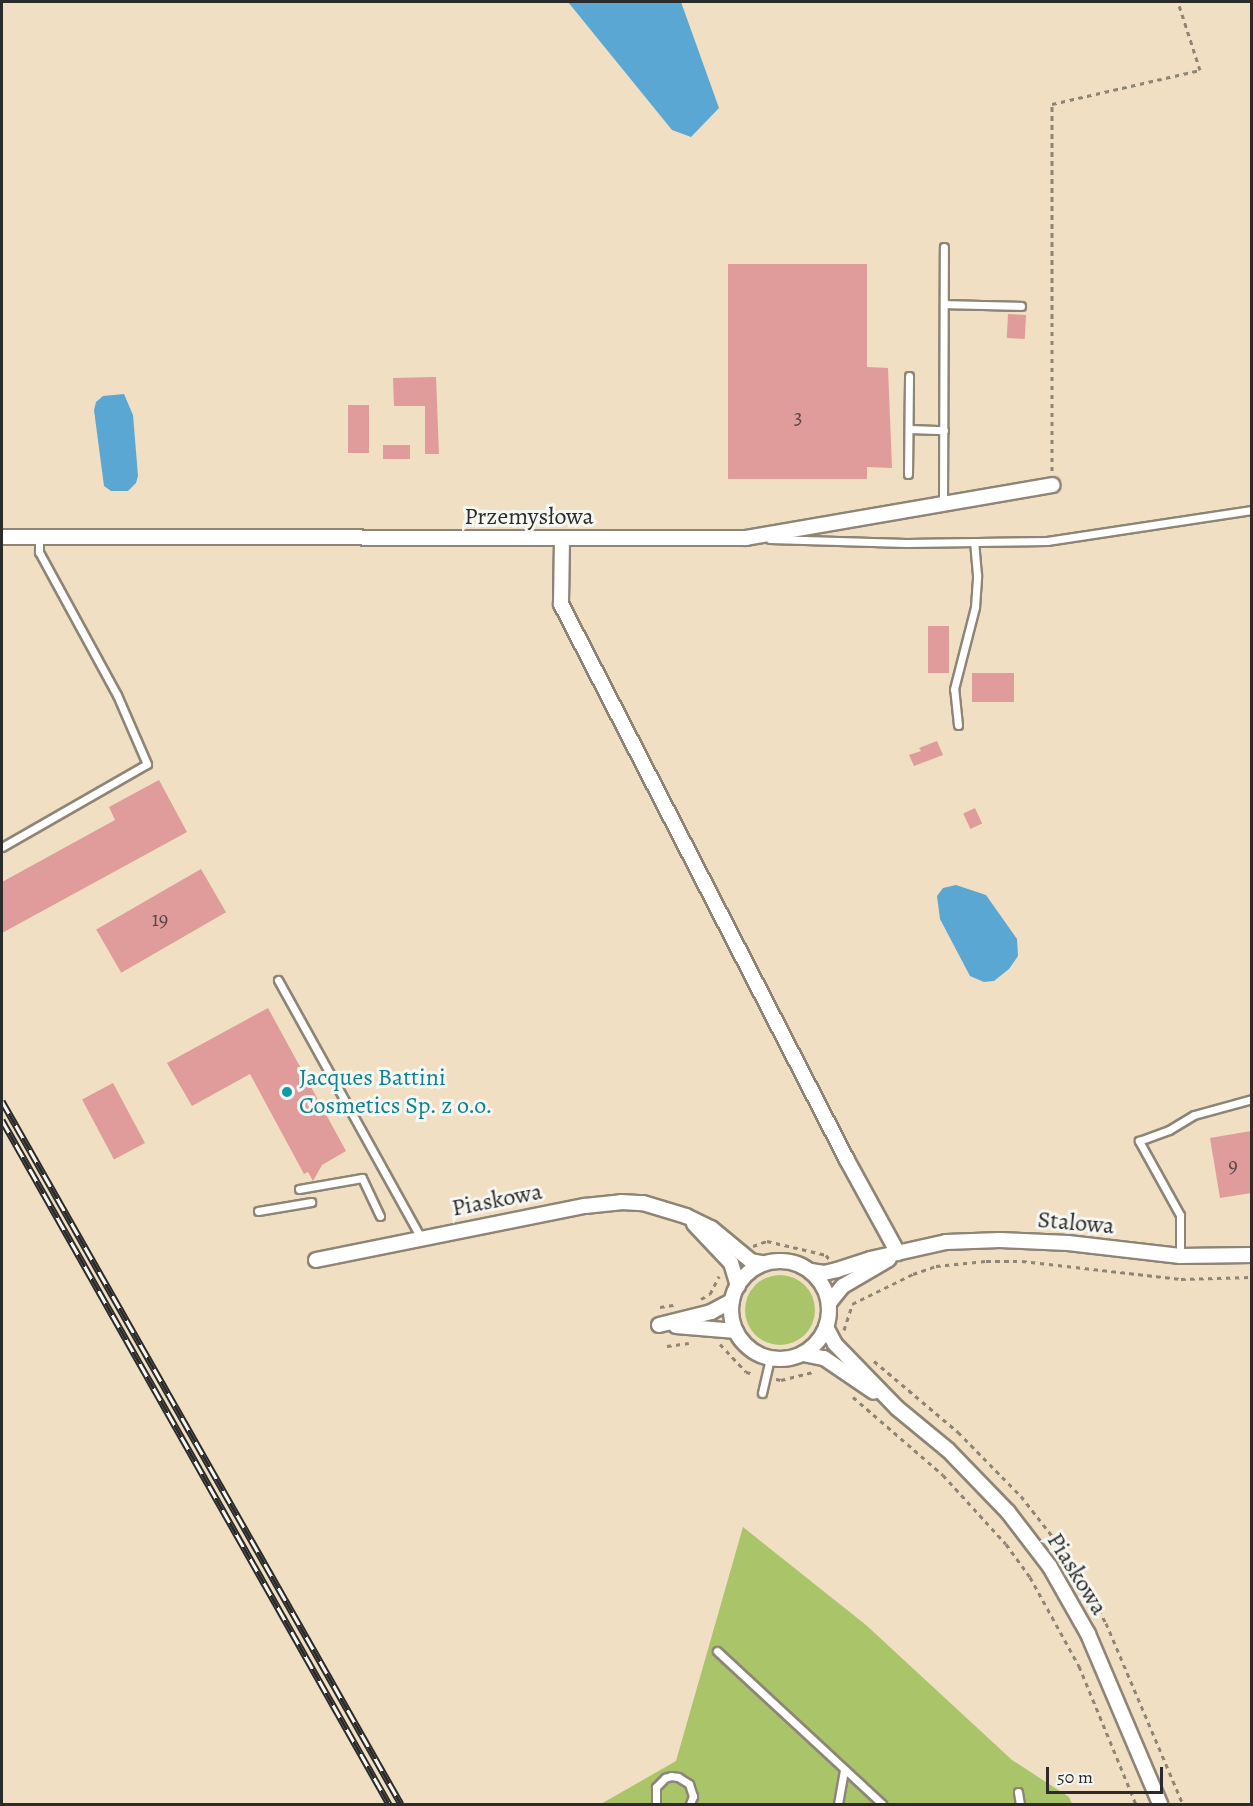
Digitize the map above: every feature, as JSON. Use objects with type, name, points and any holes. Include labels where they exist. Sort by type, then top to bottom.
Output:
[{"type":"street","name":"Przemysłowa","points":[[2,537],[562,540],[746,538],[1052,485]]},
{"type":"street","points":[[562,540],[561,604],[847,1160],[898,1253]]},
{"type":"street","name":"Piaskowa","points":[[316,1260],[585,1206],[621,1202],[643,1203],[686,1216],[711,1228],[736,1259],[761,1263],[777,1261],[794,1263],[811,1271]]},
{"type":"street","name":"Stalowa","points":[[811,1271],[824,1273],[870,1259],[946,1242],[1000,1240],[1068,1243],[1180,1256],[1251,1255]]},
{"type":"street","name":"Stalowa","points":[[829,1303],[843,1286],[898,1253]]},
{"type":"street","points":[[736,1259],[738,1286]]},
{"type":"street","points":[[761,1263],[752,1268],[738,1286],[731,1312],[736,1331],[749,1346],[770,1358]]},
{"type":"street","points":[[803,1354],[814,1346],[826,1327],[829,1303],[825,1290],[811,1271]]},
{"type":"street","points":[[732,1302],[711,1312],[659,1325],[713,1327],[736,1331]]},
{"type":"street","name":"Piaskowa","points":[[826,1327],[835,1344],[897,1408]]},
{"type":"street","name":"Piaskowa","points":[[770,1358],[783,1359],[803,1354],[824,1358],[897,1408],[948,1450],[1008,1512],[1050,1567],[1088,1634],[1160,1804]]},
{"type":"lane","points":[[943,505],[944,247]]},
{"type":"lane","points":[[944,304],[1022,306]]},
{"type":"lane","points":[[908,474],[909,376]]},
{"type":"lane","points":[[909,429],[944,430]]},
{"type":"lane","points":[[746,538],[1047,541],[1251,510]]},
{"type":"lane","points":[[2,847],[147,764],[117,695],[39,552],[39,537]]},
{"type":"lane","points":[[958,725],[954,689],[975,607],[977,575],[974,542]]},
{"type":"lane","points":[[278,980],[421,1238]]},
{"type":"lane","points":[[1180,1256],[1180,1215],[1139,1141],[1168,1130],[1194,1115],[1251,1099]]},
{"type":"lane","points":[[299,1189],[362,1178],[380,1216]]},
{"type":"lane","points":[[258,1211],[311,1202]]},
{"type":"lane","points":[[762,1394],[770,1358]]},
{"type":"lane","points":[[717,1651],[882,1804]]},
{"type":"lane","points":[[838,1804],[844,1770]]},
{"type":"lane","points":[[656,1804],[656,1787],[665,1778],[678,1776],[689,1784],[693,1796],[690,1804]]},
{"type":"lane","points":[[1018,1792],[1020,1804]]},
{"type":"path","points":[[1052,485],[1053,104],[1200,70],[1178,2]]},
{"type":"path","points":[[710,1293],[736,1259],[758,1242],[767,1241],[825,1255],[837,1270]]},
{"type":"path","points":[[852,1304],[913,1274],[936,1266],[986,1261],[1022,1261],[1181,1279],[1251,1277]]},
{"type":"path","points":[[843,1286],[852,1304],[843,1335]]},
{"type":"path","points":[[813,1371],[820,1373]]},
{"type":"path","points":[[845,1390],[943,1475],[1006,1544],[1030,1577],[1079,1666],[1136,1804]]},
{"type":"green space","points":[[780,1275],[793,1278],[805,1285],[812,1297],[815,1310],[812,1323],[805,1335],[793,1342],[780,1345],[767,1342],[755,1335],[748,1323],[745,1310],[748,1297],[755,1285],[767,1278]]},
{"type":"green space","points":[[743,1527],[866,1625],[1012,1760],[1069,1797],[1072,1804],[601,1804],[676,1761]]},
{"type":"water","points":[[568,2],[681,2],[719,108],[691,137],[672,130]]},
{"type":"water","points":[[124,394],[133,415],[138,476],[136,483],[128,491],[111,491],[104,486],[94,410],[96,402],[103,396]]},
{"type":"water","points":[[956,885],[986,895],[1017,939],[1018,956],[1009,969],[994,981],[984,982],[970,976],[940,919],[937,896],[943,888]]},
{"type":"building","points":[[728,264],[867,264],[867,367],[888,368],[892,468],[867,467],[867,479],[728,479]]},
{"type":"building","points":[[1008,314],[1026,315],[1025,339],[1007,338]]},
{"type":"building","points":[[436,377],[439,454],[425,454],[425,406],[394,406],[393,378]]},
{"type":"building","points":[[348,405],[369,405],[369,453],[348,453]]},
{"type":"building","points":[[383,445],[410,445],[410,459],[383,459]]},
{"type":"building","points":[[928,626],[949,626],[949,673],[928,673]]},
{"type":"building","points":[[972,673],[1014,673],[1014,702],[972,702]]},
{"type":"building","points":[[937,741],[943,755],[914,766],[909,755]]},
{"type":"building","points":[[159,780],[187,832],[2,933],[2,882],[115,820],[109,807]]},
{"type":"building","points":[[975,808],[982,823],[970,829],[963,813]]},
{"type":"building","points":[[201,869],[226,912],[121,973],[96,930]]},
{"type":"building","points":[[268,1008],[346,1151],[322,1165],[313,1181],[308,1172],[304,1174],[250,1074],[192,1106],[167,1063]]},
{"type":"building","points":[[113,1083],[145,1143],[114,1159],[82,1099]]},
{"type":"building","points":[[1251,1131],[1251,1193],[1220,1198],[1210,1138]]},
{"type":"railway","points":[[2,1101],[401,1804]]},
{"type":"railway","points":[[2,1120],[389,1804]]},
{"type":"place","name":"Jacques Battini Cosmetics Sp. z o.o.","points":[[287,1092]]}]
